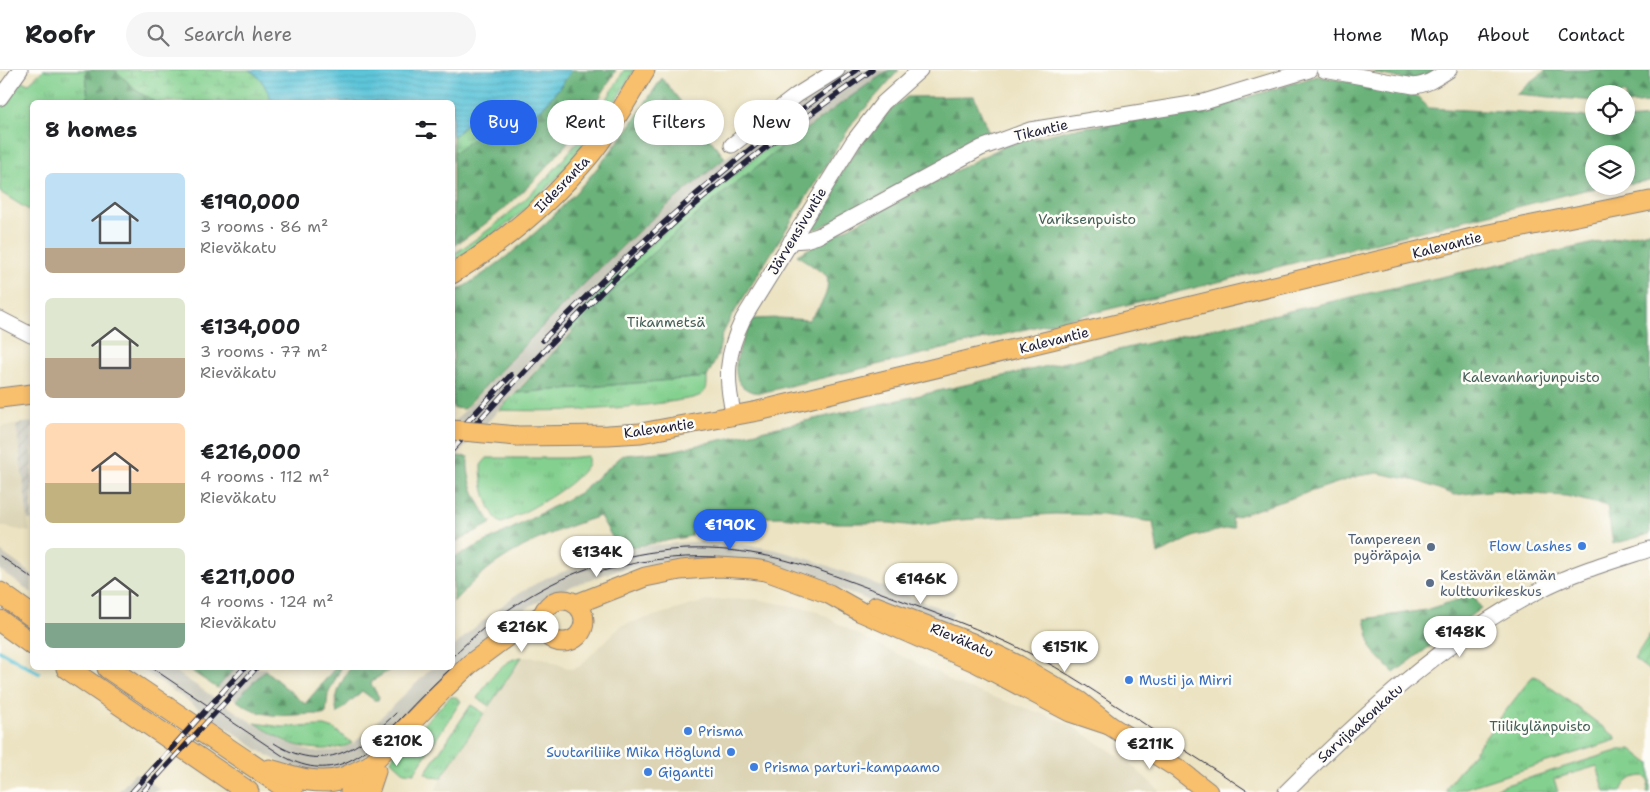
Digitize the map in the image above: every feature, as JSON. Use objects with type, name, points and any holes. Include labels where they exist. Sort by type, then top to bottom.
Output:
[{"type":"highway","points":[[0,593],[30,615]]},
{"type":"highway","points":[[0,621],[30,643]]},
{"type":"highway","points":[[0,640],[30,648]]},
{"type":"highway","points":[[70,670],[248,792]]},
{"type":"highway","points":[[111,670],[292,792]]},
{"type":"highway","points":[[256,767],[298,778],[325,782],[372,769],[368,792]]},
{"type":"main road","name":"Iidesranta","points":[[455,272],[475,260],[525,221],[558,191],[592,153],[645,70]]},
{"type":"main road","name":"Kalevantie","points":[[455,430],[517,436],[608,435],[641,433],[734,416],[1480,237],[1650,201]]},
{"type":"main road","points":[[0,398],[30,394]]},
{"type":"main road","name":"Rieväkatu","points":[[580,611],[645,577],[680,570],[718,567],[739,568],[759,570],[783,576],[829,594],[861,612],[977,663],[1070,712],[1109,725],[1178,768],[1208,792]]},
{"type":"main road","points":[[495,646],[527,634],[547,635],[559,642],[572,640],[582,630],[580,611],[570,601],[562,600],[549,605],[543,615],[542,623],[547,635]]},
{"type":"main road","points":[[350,792],[372,769],[390,746],[470,664],[532,620],[543,615]]},
{"type":"main road","points":[[363,792],[372,769]]},
{"type":"street","points":[[0,98],[20,70]]},
{"type":"street","points":[[732,145],[797,96],[836,70]]},
{"type":"street","name":"Järvensivuntie","points":[[734,416],[729,397],[728,365],[733,341],[743,319],[841,158],[893,92],[920,70]]},
{"type":"street","name":"Tikantie","points":[[791,241],[805,240],[818,236],[981,148],[1030,130],[1204,102],[1309,70]]},
{"type":"street","points":[[1324,70],[1421,86],[1449,70]]},
{"type":"street","points":[[0,319],[30,334]]},
{"type":"street","name":"Sarvijaakonkatu","points":[[1286,792],[1379,703],[1438,656],[1488,621],[1541,590],[1601,564],[1650,549]]},
{"type":"shaded area","points":[[845,70],[889,70],[809,126],[809,100],[804,100]]},
{"type":"shaded area","points":[[743,145],[784,145],[747,174],[641,264],[569,333],[455,458],[455,421],[547,321],[653,219]]},
{"type":"shaded area","points":[[30,422],[30,520],[28,520],[16,424]]},
{"type":"shaded area","points":[[16,424],[30,532],[0,526],[0,427]]},
{"type":"shaded area","points":[[703,541],[742,544],[777,550],[815,561],[953,613],[947,629],[817,581],[696,563],[668,561],[614,571],[572,586],[532,605],[497,630],[455,667],[455,646],[468,633],[514,596],[546,578],[606,556],[644,546]]},
{"type":"shaded area","points":[[0,551],[30,573],[30,592],[0,570]]},
{"type":"shaded area","points":[[756,599],[814,610],[870,641],[938,673],[955,684],[1066,722],[1128,762],[1161,792],[435,792],[442,775],[522,657],[543,658],[570,669],[579,667],[622,625],[710,600]]},
{"type":"shaded area","points":[[143,670],[173,670],[285,742],[312,752],[339,750],[353,744],[430,670],[452,670],[364,758],[339,771],[310,772],[281,763],[257,749]]},
{"type":"shaded area","points":[[233,670],[265,670],[236,700],[217,688]]},
{"type":"shaded area","points":[[135,773],[159,788],[155,792],[118,792]]},
{"type":"green space","points":[[43,70],[89,70],[86,72],[88,100],[30,100],[30,211],[0,192],[0,105],[20,80],[28,84]]},
{"type":"green space","points":[[89,70],[115,70],[137,91],[152,100],[88,100],[86,72]]},
{"type":"green space","points":[[115,70],[249,70],[261,80],[272,100],[152,100],[137,91]]},
{"type":"green space","points":[[572,70],[616,70],[598,100],[550,100]]},
{"type":"green space","points":[[624,70],[634,70],[616,100],[606,100]]},
{"type":"green space","name":"Tikanmetsä","points":[[889,70],[899,70],[853,122],[732,316],[722,335],[718,355],[707,377],[516,393],[598,306],[663,243],[785,145],[809,145],[809,127]]},
{"type":"green space","points":[[1374,70],[1439,70],[1411,81],[1374,73]]},
{"type":"green space","points":[[1546,70],[1650,70],[1650,102],[1635,103],[1635,85],[1585,85],[1585,100],[1516,94]]},
{"type":"green space","name":"Variksenpuisto","points":[[1317,76],[1415,94],[1429,108],[1585,117],[1585,135],[1635,135],[1635,118],[1650,117],[1650,181],[1635,183],[1635,145],[1585,145],[1585,190],[1122,306],[760,393],[749,391],[740,384],[736,367],[737,356],[753,319],[809,320],[826,295],[827,276],[797,255],[1007,145],[1071,129],[1199,112]]},
{"type":"green space","points":[[662,78],[679,100],[647,100]]},
{"type":"green space","points":[[974,96],[991,138],[818,229],[810,228],[810,222],[857,149],[887,113],[907,97]]},
{"type":"green space","points":[[547,104],[547,145],[565,145],[545,169],[502,211],[455,245],[455,152],[470,141],[470,145],[537,145],[537,114]]},
{"type":"green space","points":[[634,120],[634,145],[715,145],[725,158],[652,219],[603,265],[464,409],[455,408],[455,292],[501,261],[544,224],[565,204],[616,145],[624,145],[624,134]]},
{"type":"green space","points":[[470,122],[470,141],[455,152],[455,134]]},
{"type":"green space","points":[[575,145],[585,145],[556,179],[524,210],[489,238],[455,261],[455,253],[505,217],[550,174]]},
{"type":"green space","points":[[771,145],[796,145],[575,333],[567,326],[632,261],[679,219]]},
{"type":"green space","name":"Kalevanharjunpuisto","points":[[1650,231],[1650,534],[1613,544],[1607,506],[1566,496],[1513,493],[1497,490],[1455,495],[1417,481],[1378,473],[1358,476],[1231,518],[1234,527],[1195,536],[1158,554],[1153,522],[1102,515],[1055,514],[960,520],[914,526],[890,523],[836,523],[781,517],[695,518],[691,536],[633,547],[612,537],[600,516],[548,535],[523,547],[487,570],[455,600],[455,557],[579,493],[623,455],[671,451]]},
{"type":"green space","points":[[707,377],[706,388],[702,394],[693,398],[676,401],[588,410],[499,410],[516,393]]},
{"type":"green space","points":[[588,456],[588,465],[579,475],[548,499],[502,523],[494,516],[485,495],[482,480],[481,465],[487,458],[566,458]]},
{"type":"green space","points":[[455,457],[468,457],[469,475],[474,492],[491,522],[455,542]]},
{"type":"green space","points":[[1473,595],[1481,608],[1394,673],[1372,650],[1365,619],[1425,610]]},
{"type":"green space","points":[[1650,634],[1650,671],[1634,659]]},
{"type":"green space","points":[[522,657],[489,706],[477,698],[501,667],[507,662]]},
{"type":"green space","points":[[190,670],[233,670],[217,688]]},
{"type":"green space","points":[[265,670],[305,704],[333,670],[340,670],[328,694],[326,713],[323,715],[286,716],[264,714],[250,709],[236,700]]},
{"type":"green space","points":[[349,670],[390,670],[372,681],[371,684],[379,697],[378,700],[374,700],[362,691],[337,714],[336,701],[341,684]]},
{"type":"green space","name":"Tiilikylänpuisto","points":[[1534,676],[1616,737],[1616,740],[1453,792],[1447,792],[1447,787]]},
{"type":"green space","points":[[450,697],[456,697],[461,701],[414,773],[404,772],[391,760],[395,753]]},
{"type":"green space","points":[[471,705],[484,713],[441,778],[432,777],[425,773]]},
{"type":"green space","points":[[255,723],[282,727],[325,726],[334,729],[352,743],[342,747],[325,749],[304,747],[288,742]]},
{"type":"green space","points":[[1623,749],[1631,749],[1650,764],[1650,792],[1647,792],[1649,781],[1644,776],[1630,780],[1624,785],[1621,792],[1605,792],[1597,766],[1554,779],[1558,792],[1483,792]]},
{"type":"water","points":[[249,70],[572,70],[550,100],[547,100],[547,103],[537,112],[537,100],[470,100],[470,121],[455,135],[455,100],[272,100],[258,76]]},
{"type":"waterway","points":[[0,651],[30,668]]},
{"type":"waterway","points":[[34,670],[39,673]]},
{"type":"tram line","points":[[455,654],[483,629],[517,604],[552,584],[589,568],[628,557],[668,550],[709,549],[769,556],[803,565],[958,622],[1041,659],[1069,675],[1249,792]]},
{"type":"tram line","points":[[0,556],[30,577]]},
{"type":"tram line","points":[[596,573],[625,565],[655,560],[685,557],[716,557]]},
{"type":"tram line","points":[[155,670],[283,756],[302,764],[319,767],[334,766],[349,761],[363,753],[389,730],[449,670]]},
{"type":"tram line","points":[[274,743],[292,752],[309,757],[325,757],[340,754],[368,737],[396,713]]},
{"type":"railway","points":[[543,340],[617,267],[693,197],[773,131],[857,70]]},
{"type":"railway","points":[[455,447],[593,300],[683,215],[776,140],[872,70]]},
{"type":"railway","points":[[455,435],[511,375]]},
{"type":"railway","points":[[132,792],[242,670]]},
{"type":"railway","points":[[143,792],[254,670]]},
{"type":"place","name":"Flow Lashes","points":[[1582,546]]},
{"type":"place","name":"Tampereen pyöräpaja","points":[[1431,547]]},
{"type":"place","name":"Kestävän elämän kulttuurikeskus","points":[[1430,583]]},
{"type":"place","name":"Musti ja Mirri","points":[[1129,680]]},
{"type":"place","name":"Prisma","points":[[688,731]]},
{"type":"place","name":"Suutariliike Mika Höglund","points":[[731,752]]},
{"type":"place","name":"Prisma parturi-kampaamo","points":[[754,767]]},
{"type":"place","name":"Gigantti","points":[[648,772]]}]
